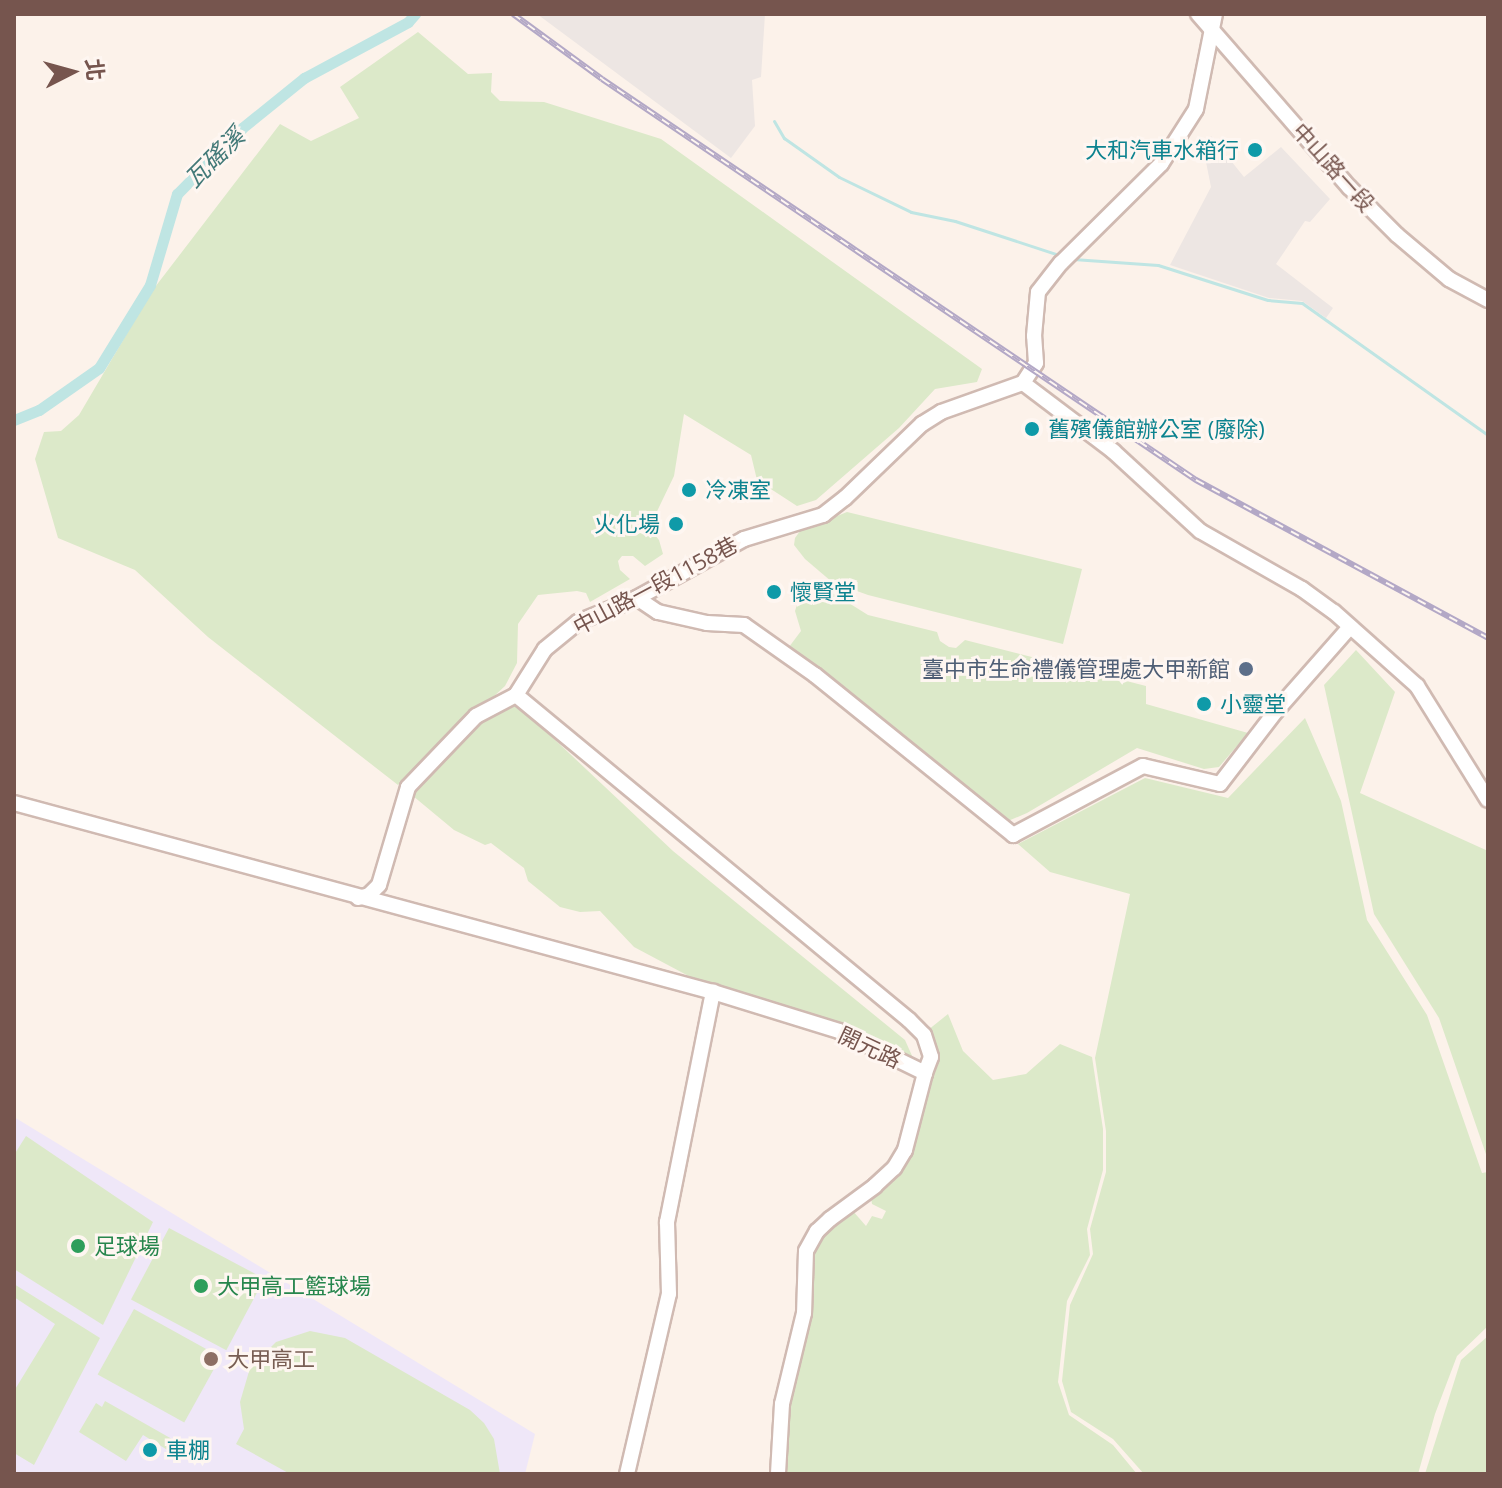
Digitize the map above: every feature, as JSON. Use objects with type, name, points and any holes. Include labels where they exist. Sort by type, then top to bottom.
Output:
[{"type":"street","name":"中山路一段","points":[[1198,14],[1213,21],[1349,187],[1401,239],[1449,279],[1488,300]]},
{"type":"street","points":[[1213,21],[1196,109],[1161,164],[1066,257],[1038,292],[1034,336],[1036,363],[1023,383],[1113,451],[1200,531],[1302,589],[1417,686],[1488,800]]},
{"type":"street","name":"中山路一段1158巷","points":[[516,695],[545,649],[578,622],[637,598],[733,544],[772,528],[823,515],[922,424],[941,412],[1023,383]]},
{"type":"street","points":[[637,598],[658,612],[707,623],[744,625],[815,675],[1013,835],[1143,766],[1220,784],[1276,711],[1350,627]]},
{"type":"street","points":[[354,898],[369,895],[379,885],[408,787],[476,716],[516,695],[909,1020],[924,1035],[931,1057],[925,1073]]},
{"type":"street","name":"開元路","points":[[14,803],[354,898],[713,992],[839,1031],[925,1073],[905,1150],[894,1168],[817,1231],[806,1251],[804,1313],[782,1404],[778,1474]]},
{"type":"street","points":[[627,1474],[626,1466],[669,1294],[667,1222],[713,992]]},
{"type":"shaded area","points":[[537,14],[765,14],[761,77],[752,80],[755,126],[731,158]]},
{"type":"shaded area","points":[[1211,136],[1244,177],[1281,147],[1330,199],[1310,222],[1305,221],[1276,264],[1333,308],[1326,318],[1302,301],[1269,298],[1170,265],[1211,187],[1205,157]]},
{"type":"shaded area","name":"大甲高工","points":[[14,1117],[535,1434],[525,1474],[14,1474]]},
{"type":"green space","points":[[418,32],[468,74],[492,73],[491,92],[500,101],[544,102],[661,139],[982,369],[977,382],[935,389],[899,428],[816,500],[797,506],[757,480],[751,455],[684,414],[674,476],[649,528],[659,540],[663,554],[645,566],[633,556],[622,556],[618,561],[620,570],[630,579],[590,602],[586,593],[577,591],[538,595],[518,624],[517,663],[505,686],[398,785],[208,637],[135,570],[58,538],[35,459],[44,432],[61,431],[79,415],[152,291],[280,124],[311,141],[359,118],[340,87]]},
{"type":"green space","points":[[847,512],[1082,569],[1063,644],[868,595],[832,582],[805,559],[794,545],[795,538],[800,531]]},
{"type":"green space","points":[[828,590],[868,615],[937,632],[940,641],[949,647],[956,648],[965,640],[1146,686],[1146,704],[1248,733],[1219,767],[1204,769],[1137,748],[1008,821],[789,647],[801,631],[795,611],[801,592]]},
{"type":"green space","points":[[1356,650],[1395,692],[1360,793],[1488,851],[1488,1160],[1439,1018],[1374,914],[1324,685]]},
{"type":"green space","points":[[518,705],[673,851],[905,1040],[913,1058],[909,1066],[698,981],[634,947],[600,911],[580,912],[560,907],[528,881],[524,868],[491,843],[485,845],[454,830],[407,791],[475,723]]},
{"type":"green space","points":[[1305,718],[1341,801],[1367,920],[1427,1015],[1482,1173],[1488,1172],[1488,1326],[1457,1356],[1435,1414],[1418,1474],[1144,1474],[1113,1439],[1071,1412],[1062,1381],[1070,1305],[1093,1254],[1090,1229],[1106,1172],[1106,1131],[1095,1058],[1130,894],[1050,872],[1018,844],[1145,778],[1228,798]]},
{"type":"green space","points":[[948,1014],[963,1051],[993,1080],[1026,1074],[1060,1044],[1092,1057],[1103,1129],[1103,1170],[1087,1229],[1090,1255],[1067,1301],[1058,1382],[1069,1415],[1113,1445],[1137,1474],[773,1474],[778,1387],[803,1319],[805,1263],[825,1231],[852,1210],[866,1226],[872,1216],[882,1219],[886,1211],[872,1204],[870,1192],[894,1170],[923,1068],[928,1030]]},
{"type":"green space","name":"足球場","points":[[26,1136],[153,1222],[103,1325],[14,1269],[14,1155]]},
{"type":"green space","name":"大甲高工籃球場","points":[[169,1228],[264,1279],[226,1350],[131,1300]]},
{"type":"green space","points":[[14,1284],[100,1338],[34,1465],[14,1453],[14,1391],[55,1324],[14,1297]]},
{"type":"green space","name":"大甲高工籃球場","points":[[134,1309],[221,1357],[184,1423],[98,1375]]},
{"type":"green space","points":[[310,1331],[345,1338],[470,1410],[484,1423],[494,1439],[500,1474],[290,1474],[236,1444],[244,1429],[240,1402],[250,1368],[276,1342]]},
{"type":"green space","points":[[1488,1336],[1488,1474],[1425,1474],[1461,1360]]},
{"type":"green space","points":[[105,1401],[179,1443],[174,1454],[143,1435],[126,1461],[79,1432],[96,1403],[102,1407]]},
{"type":"waterway","name":"瓦磘溪","points":[[14,420],[39,410],[99,368],[150,285],[177,194],[242,128],[304,78],[408,22],[415,14]]},
{"type":"waterway","points":[[774,121],[784,138],[839,177],[911,212],[955,221],[1062,256]]},
{"type":"waterway","points":[[1073,259],[1158,265],[1268,300],[1302,303],[1488,435]]},
{"type":"railway","points":[[513,14],[602,79],[1196,480],[1488,638]]},
{"type":"place","name":"大和汽車水箱行","points":[[1255,150]]},
{"type":"place","name":"舊殯儀館辦公室 (廢除)","points":[[1032,429]]},
{"type":"place","name":"冷凍室","points":[[689,490]]},
{"type":"place","name":"火化場","points":[[676,524]]},
{"type":"place","name":"懷賢堂","points":[[774,592]]},
{"type":"place","name":"臺中市生命禮儀管理處大甲新館","points":[[1246,669]]},
{"type":"place","name":"小靈堂","points":[[1204,704]]},
{"type":"place","name":"足球場","points":[[78,1246]]},
{"type":"place","name":"大甲高工籃球場","points":[[201,1286]]},
{"type":"place","name":"大甲高工","points":[[211,1359]]},
{"type":"place","name":"車棚","points":[[150,1450]]}]
